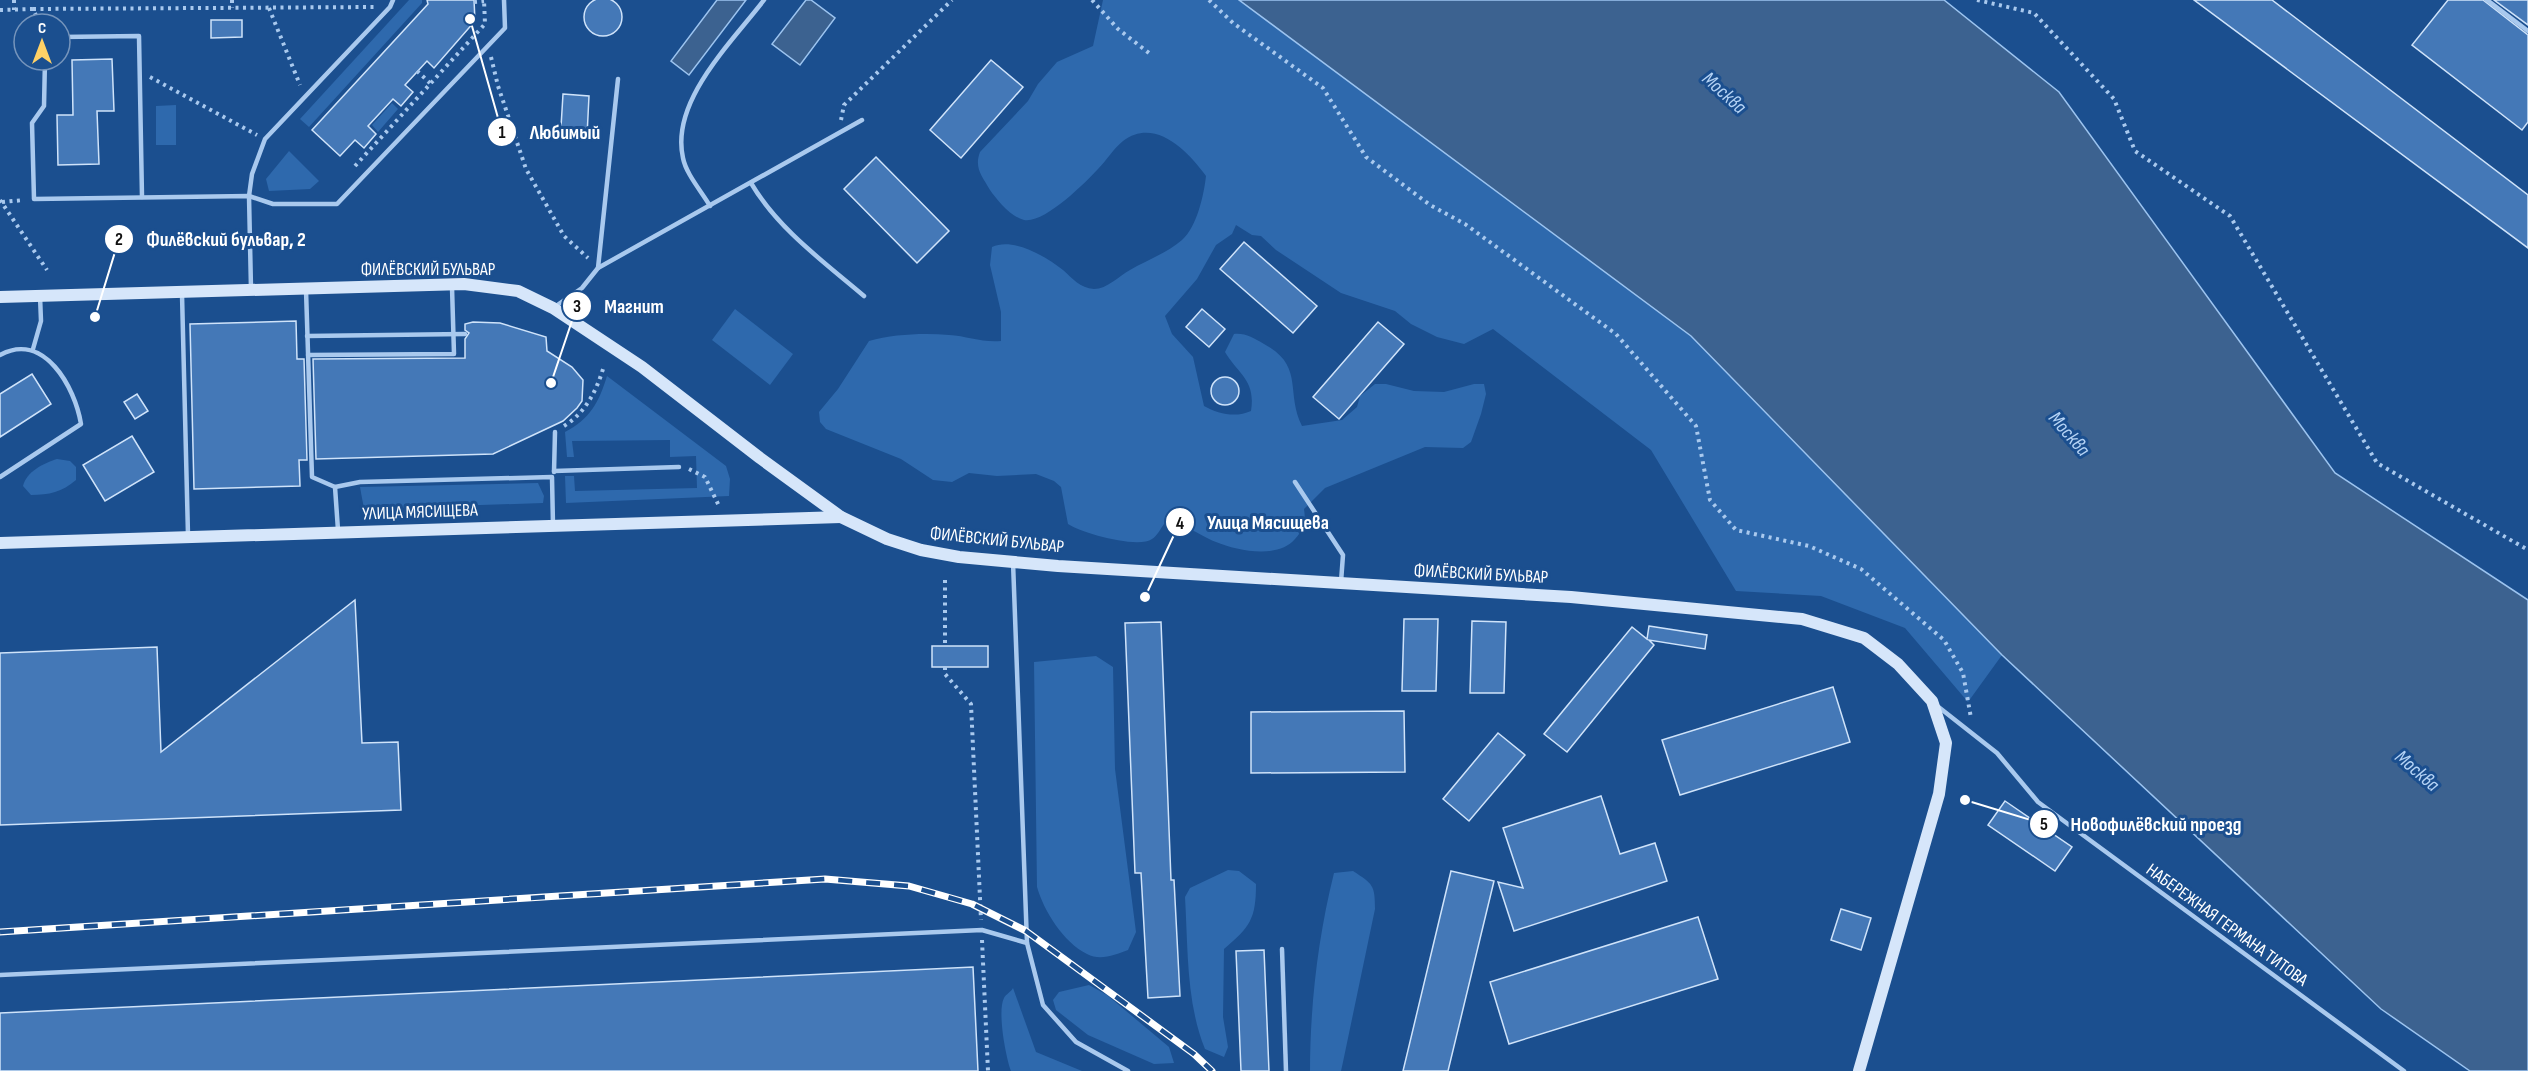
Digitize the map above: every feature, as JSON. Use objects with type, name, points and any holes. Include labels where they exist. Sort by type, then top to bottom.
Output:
[{"type":"street","name":"ФИЛЁВСКИЙ БУЛЬВАР","points":[[0,297],[306,287],[491,285],[519,291],[554,308],[625,354],[841,517],[887,540],[921,550],[1013,562],[1341,585],[1571,597],[1802,619],[1864,638],[1898,664],[1932,701]]},
{"type":"street","name":"УЛИЦА МЯСИЩЕВА","points":[[0,543],[841,517]]},
{"type":"street","points":[[1859,1071],[1943,777],[1946,743],[1932,701]]},
{"type":"lane","points":[[251,289],[249,196],[252,174],[265,139],[390,7],[393,0]]},
{"type":"lane","points":[[45,72],[44,106],[32,123],[34,199],[249,196],[273,204],[337,204],[505,28],[504,0]]},
{"type":"lane","points":[[710,206],[683,161],[680,138],[684,120],[693,94],[764,0]]},
{"type":"lane","points":[[2487,0],[2528,31]]},
{"type":"lane","points":[[72,37],[139,36],[142,197]]},
{"type":"lane","points":[[598,268],[618,79]]},
{"type":"lane","points":[[554,308],[582,288],[598,268],[862,120]]},
{"type":"lane","points":[[751,183],[762,202],[804,245],[864,296]]},
{"type":"lane","points":[[308,356],[454,354],[452,284]]},
{"type":"lane","points":[[306,287],[312,477],[335,487],[360,482],[552,477]]},
{"type":"lane","points":[[182,291],[188,537]]},
{"type":"lane","points":[[33,349],[41,321],[40,295]]},
{"type":"lane","points":[[307,336],[465,334]]},
{"type":"lane","points":[[0,355],[9,350],[33,349],[48,358],[78,405],[81,424],[0,477]]},
{"type":"lane","points":[[553,526],[552,477],[555,432]]},
{"type":"lane","points":[[554,471],[678,467]]},
{"type":"lane","points":[[1295,482],[1343,555],[1341,585]]},
{"type":"lane","points":[[335,487],[338,532]]},
{"type":"lane","points":[[1013,562],[1027,943],[1043,1005],[1076,1042],[1128,1071]]},
{"type":"lane","name":"НАБЕРЕЖНАЯ ГЕРМАНА ТИТОВА","points":[[1932,701],[1997,753],[2038,802],[2404,1071]]},
{"type":"lane","points":[[0,975],[982,930],[1027,943]]},
{"type":"lane","points":[[1282,949],[1286,1071]]},
{"type":"path","points":[[14,0],[14,10]]},
{"type":"path","points":[[232,0],[232,8]]},
{"type":"path","points":[[838,135],[844,105],[952,0]]},
{"type":"path","points":[[1092,0],[1118,29],[1149,53]]},
{"type":"path","points":[[1209,0],[1233,22],[1323,88],[1366,157],[1430,205],[1465,224],[1616,334],[1696,426],[1710,500],[1736,530],[1809,546],[1861,569],[1944,640],[1963,673],[1971,718]]},
{"type":"path","points":[[1977,0],[2034,13],[2114,99],[2135,151],[2230,216],[2377,463],[2528,550]]},
{"type":"path","points":[[350,171],[369,146],[409,107],[484,24],[484,1],[474,2]]},
{"type":"path","points":[[0,10],[390,7]]},
{"type":"path","points":[[269,8],[305,96]]},
{"type":"path","points":[[489,45],[498,86],[526,169],[564,236],[598,268]]},
{"type":"path","points":[[438,64],[443,69]]},
{"type":"path","points":[[417,71],[430,83]]},
{"type":"path","points":[[139,72],[265,139]]},
{"type":"path","points":[[404,102],[409,107]]},
{"type":"path","points":[[1,201],[34,199]]},
{"type":"path","points":[[1,201],[47,270]]},
{"type":"path","points":[[555,432],[574,419],[596,392],[603,369]]},
{"type":"path","points":[[678,467],[694,470],[705,477],[719,506]]},
{"type":"path","points":[[945,580],[945,646]]},
{"type":"path","points":[[945,667],[945,674],[971,704],[988,1071]]},
{"type":"shaded area","points":[[409,0],[422,0],[422,3],[309,127],[300,119]]},
{"type":"shaded area","points":[[1103,0],[1239,0],[1691,336],[2002,655],[1968,702],[1905,628],[1821,596],[1736,591],[1651,450],[1493,329],[1464,344],[1437,337],[1411,324],[1395,311],[1341,293],[1276,250],[1261,236],[1252,235],[1236,225],[1232,234],[1216,245],[1197,279],[1165,316],[1172,334],[1193,357],[1204,406],[1227,414],[1251,411],[1251,392],[1245,378],[1225,352],[1234,334],[1242,334],[1277,352],[1285,361],[1290,371],[1297,414],[1302,426],[1342,420],[1357,407],[1360,396],[1375,384],[1386,384],[1414,391],[1444,392],[1474,384],[1484,384],[1486,394],[1471,442],[1463,448],[1425,447],[1325,488],[1304,509],[1304,525],[1295,539],[1279,549],[1257,551],[1225,545],[1185,527],[1172,524],[1164,524],[1154,538],[1145,542],[1123,541],[1097,535],[1068,524],[1061,487],[1054,481],[1036,474],[997,476],[969,473],[952,482],[933,480],[901,459],[826,429],[820,422],[819,412],[838,389],[869,341],[899,335],[929,334],[1001,341],[1001,312],[990,265],[992,247],[1009,244],[1029,249],[1056,265],[1080,285],[1094,289],[1108,285],[1130,270],[1170,249],[1182,240],[1192,227],[1204,192],[1206,176],[1180,148],[1159,135],[1147,133],[1135,135],[1123,141],[1074,192],[1053,209],[1032,220],[1024,220],[1009,212],[993,194],[980,172],[978,158],[980,152],[1028,101],[1038,84],[1057,62],[1093,46]]},
{"type":"shaded area","points":[[392,103],[398,109],[378,132],[372,125]]},
{"type":"shaded area","points":[[176,105],[176,145],[156,145],[156,106]]},
{"type":"shaded area","points":[[289,151],[319,181],[310,189],[269,191],[266,179]]},
{"type":"shaded area","points":[[735,309],[793,354],[770,385],[712,340]]},
{"type":"shaded area","points":[[607,376],[726,466],[730,479],[729,496],[566,503],[565,476],[574,476],[575,491],[697,488],[696,456],[670,457],[670,440],[572,441],[574,457],[567,457],[565,432],[574,427],[592,409],[601,394]]},
{"type":"shaded area","points":[[57,459],[70,461],[76,467],[76,480],[55,492],[31,495],[23,486],[28,476],[41,466]]},
{"type":"shaded area","points":[[538,483],[544,496],[543,503],[364,509],[360,487]]},
{"type":"shaded area","points":[[1096,656],[1113,667],[1115,769],[1136,932],[1128,950],[1102,957],[1092,956],[1078,949],[1062,934],[1044,906],[1037,887],[1034,662]]},
{"type":"shaded area","points":[[1228,870],[1239,871],[1256,884],[1255,906],[1250,921],[1246,928],[1224,949],[1223,1017],[1228,1047],[1224,1057],[1205,1049],[1194,1013],[1189,974],[1185,897],[1190,888]]},
{"type":"shaded area","points":[[1353,871],[1372,886],[1375,909],[1343,1062],[1341,1071],[1310,1071],[1316,972],[1328,897],[1334,873]]},
{"type":"shaded area","points":[[1089,985],[1107,995],[1169,1047],[1174,1063],[1154,1064],[1088,1035],[1056,1010],[1053,1000],[1059,992]]},
{"type":"shaded area","points":[[1013,988],[1036,1052],[1082,1071],[1011,1071],[1001,1013],[1004,998]]},
{"type":"water","points":[[717,0],[746,0],[689,75],[671,61]]},
{"type":"water","points":[[806,0],[811,0],[835,18],[800,65],[772,44]]},
{"type":"water","name":"Москва","points":[[1239,0],[1944,0],[2059,92],[2335,473],[2528,600],[2528,1071],[2470,1071],[2381,1009],[2002,655],[1691,336]]},
{"type":"building","points":[[603,-2],[610,-1],[616,4],[621,10],[621,24],[616,30],[610,35],[603,36],[596,35],[590,30],[585,24],[584,17],[585,10],[590,4],[596,-1]]},
{"type":"building","points":[[427,0],[474,0],[475,21],[434,68],[427,61],[405,85],[413,92],[401,106],[393,99],[368,126],[376,134],[364,148],[355,140],[340,156],[312,130],[428,4]]},
{"type":"building","points":[[2194,0],[2272,0],[2528,195],[2528,248]]},
{"type":"building","points":[[2448,0],[2483,0],[2528,35],[2528,122],[2522,130],[2412,45]]},
{"type":"building","points":[[2494,0],[2528,0],[2528,25]]},
{"type":"building","points":[[211,20],[242,20],[242,37],[211,38]]},
{"type":"building","points":[[112,59],[114,111],[97,111],[99,164],[58,165],[57,115],[73,115],[72,60]]},
{"type":"building","points":[[991,60],[1023,87],[961,158],[930,130]]},
{"type":"building","points":[[563,94],[589,96],[587,136],[569,135],[569,127],[561,127]]},
{"type":"building","points":[[876,157],[949,231],[917,263],[844,189]]},
{"type":"building","points":[[1244,242],[1317,306],[1293,333],[1220,269]]},
{"type":"building","points":[[1202,309],[1225,329],[1209,347],[1186,327]]},
{"type":"building","points":[[296,321],[297,359],[304,359],[307,460],[299,460],[300,486],[194,489],[190,324]]},
{"type":"building","points":[[1378,322],[1404,344],[1339,419],[1313,397]]},
{"type":"building","points":[[500,323],[546,337],[547,351],[572,367],[583,380],[582,401],[577,408],[563,421],[493,454],[316,459],[313,359],[465,358],[465,339],[469,333],[465,330],[465,324]]},
{"type":"building","points":[[32,374],[51,404],[0,437],[0,394]]},
{"type":"building","points":[[1225,377],[1235,381],[1239,391],[1235,401],[1225,405],[1215,401],[1211,391],[1215,381]]},
{"type":"building","points":[[137,394],[148,411],[135,419],[124,402]]},
{"type":"building","points":[[132,436],[154,472],[105,501],[83,465]]},
{"type":"building","points":[[355,600],[362,743],[398,742],[401,810],[0,825],[0,653],[157,647],[161,752]]},
{"type":"building","points":[[1404,619],[1438,619],[1436,691],[1402,691]]},
{"type":"building","points":[[1472,621],[1506,622],[1504,693],[1470,693]]},
{"type":"building","points":[[1161,622],[1171,880],[1174,880],[1180,996],[1148,998],[1141,873],[1135,873],[1125,623]]},
{"type":"building","points":[[1649,626],[1707,635],[1705,649],[1649,640],[1654,645],[1567,752],[1544,734],[1632,627],[1647,639]]},
{"type":"building","points":[[932,646],[988,646],[988,667],[932,667]]},
{"type":"building","points":[[1833,687],[1850,742],[1680,795],[1662,740]]},
{"type":"building","points":[[1404,711],[1405,772],[1251,773],[1251,712]]},
{"type":"building","points":[[1498,733],[1525,755],[1469,821],[1443,799]]},
{"type":"building","points":[[1601,796],[1620,854],[1655,843],[1667,881],[1514,931],[1498,882],[1523,888],[1503,828]]},
{"type":"building","points":[[2005,801],[2072,847],[2055,871],[1988,825]]},
{"type":"building","points":[[1451,871],[1494,881],[1448,1071],[1403,1071]]},
{"type":"building","points":[[1841,909],[1871,918],[1861,950],[1831,940]]},
{"type":"building","points":[[1698,917],[1718,979],[1509,1044],[1490,982]]},
{"type":"building","points":[[1264,950],[1269,1071],[1241,1071],[1236,951]]},
{"type":"building","points":[[973,967],[978,1071],[0,1071],[0,1013]]},
{"type":"railway","points":[[0,932],[825,879],[909,886],[972,904],[1026,931],[1194,1054],[1212,1071]]},
{"type":"place","name":"Любимый","points":[[470,19]]},
{"type":"place","name":"Филёвский бульвар, 2","points":[[95,317]]},
{"type":"place","name":"Магнит","points":[[551,383]]},
{"type":"place","name":"Улица Мясищева","points":[[1145,597]]},
{"type":"place","name":"Новофилёвский проезд","points":[[1965,800]]}]
